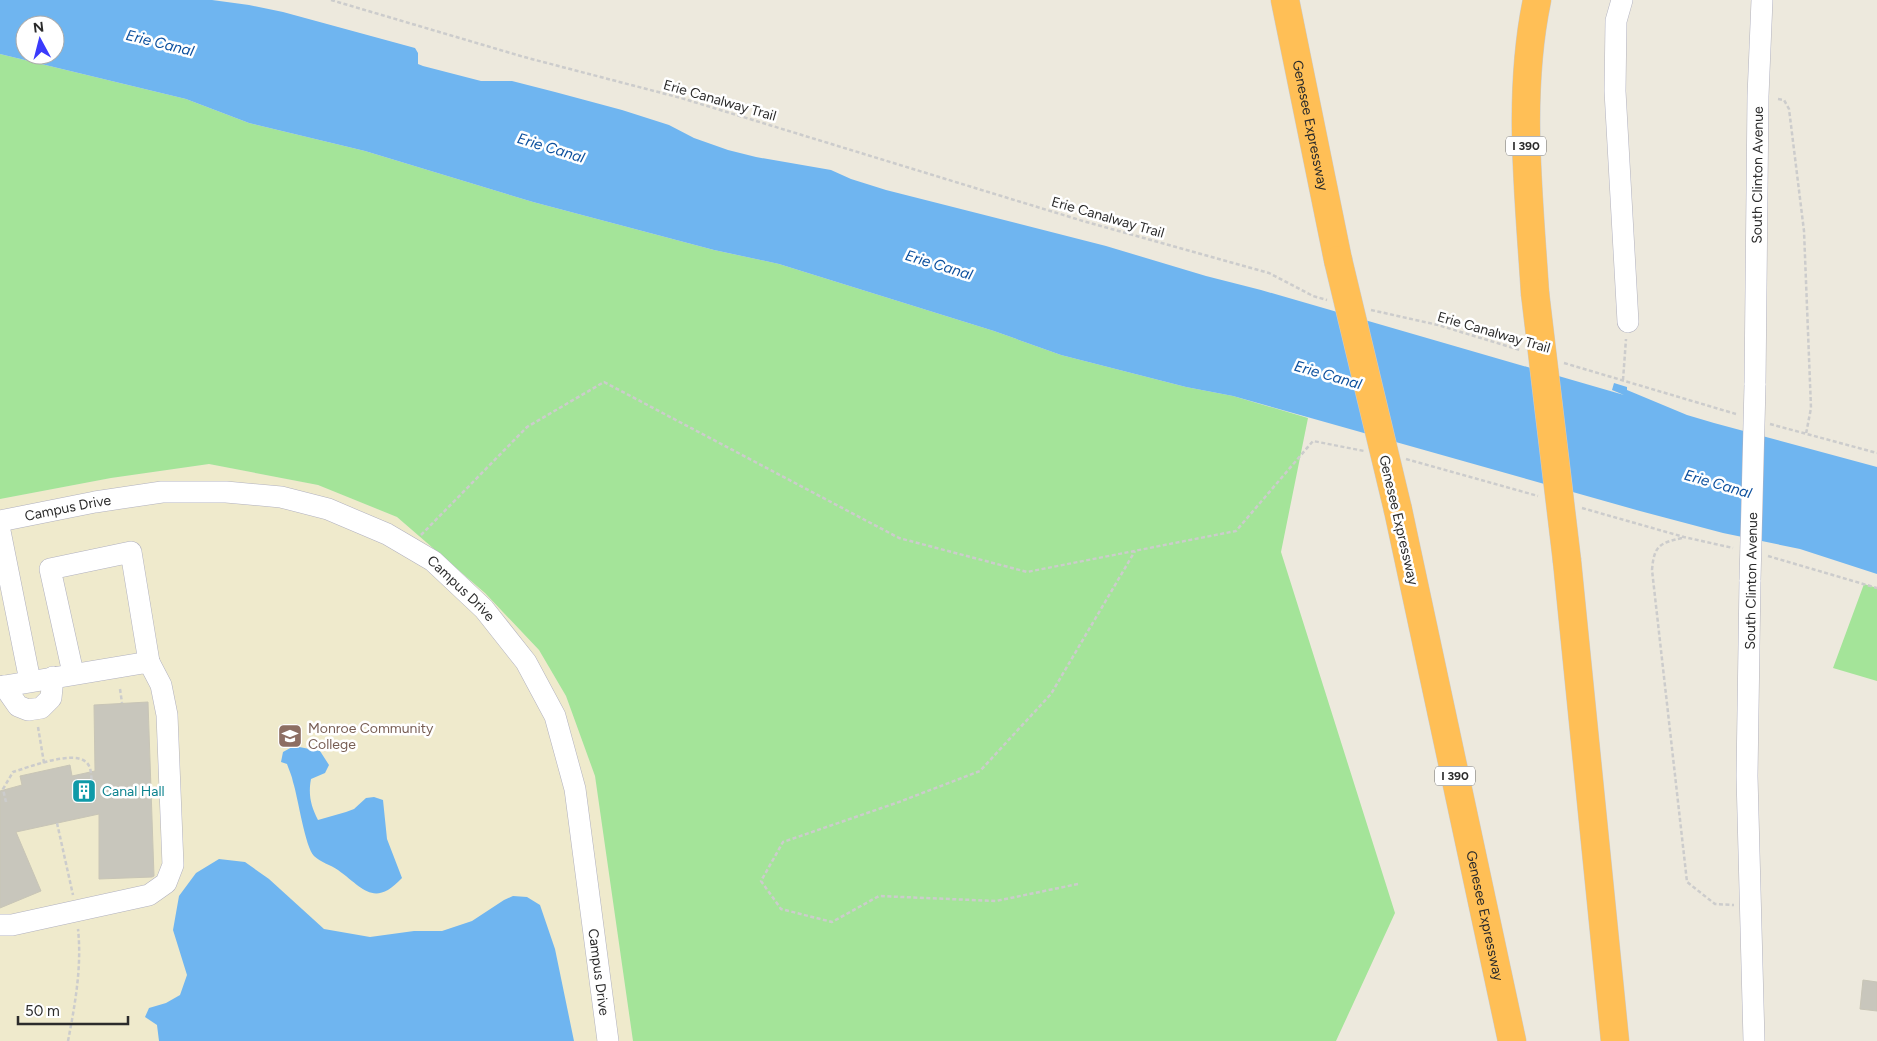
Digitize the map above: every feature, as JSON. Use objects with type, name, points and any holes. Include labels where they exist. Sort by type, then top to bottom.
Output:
[{"type":"highway","name":"Genesee Expressway","points":[[1285,0],[1338,260],[1398,510],[1512,1041]]},
{"type":"highway","name":"I 390","points":[[1536,0],[1530,31],[1525,138],[1535,293],[1567,561],[1615,1041]]},
{"type":"street","points":[[1622,0],[1616,21],[1615,91],[1628,322]]},
{"type":"street","name":"South Clinton Avenue","points":[[1754,1041],[1747,776],[1755,385],[1758,96],[1762,0]]},
{"type":"street","name":"Campus Drive","points":[[0,521],[95,502],[162,492],[226,492],[281,497],[328,509],[387,534],[433,561],[484,608],[526,662],[555,716],[575,789],[608,1041]]},
{"type":"street","points":[[0,530],[30,681]]},
{"type":"street","points":[[0,925],[12,925],[149,895],[166,883],[173,865],[167,715],[161,686],[149,662],[131,552],[50,570],[63,675],[51,698],[41,708],[28,710],[18,706],[2,686],[63,675],[149,662]]},
{"type":"path","name":"Erie Canalway Trail","points":[[331,0],[524,58],[681,98],[1083,221],[1269,273],[1313,296],[1332,301]]},
{"type":"path","points":[[1778,99],[1784,100],[1789,109],[1804,231],[1811,408],[1806,434]]},
{"type":"path","name":"Erie Canalway Trail","points":[[1371,310],[1438,326],[1521,350]]},
{"type":"path","points":[[1623,380],[1628,322]]},
{"type":"path","name":"Erie Canalway Trail","points":[[1558,361],[1742,416]]},
{"type":"path","points":[[409,547],[527,427],[604,382],[899,538],[1027,572],[1236,531],[1313,441],[1369,452]]},
{"type":"path","points":[[1770,424],[1877,453]]},
{"type":"path","points":[[1397,458],[1416,461],[1540,496]]},
{"type":"path","points":[[1579,507],[1684,537],[1738,549]]},
{"type":"path","points":[[1684,537],[1664,542],[1653,554],[1652,570],[1687,882],[1715,904],[1751,906]]},
{"type":"path","points":[[1078,884],[996,901],[879,896],[832,922],[781,909],[761,881],[783,842],[899,802],[980,771],[1051,694],[1135,551]]},
{"type":"path","points":[[1764,555],[1877,588]]},
{"type":"path","points":[[120,689],[122,703]]},
{"type":"path","points":[[36,720],[44,763]]},
{"type":"path","points":[[6,802],[3,789],[13,772],[74,756],[85,761],[90,767],[92,785]]},
{"type":"path","points":[[57,823],[75,903]]},
{"type":"path","points":[[68,1041],[77,987],[80,948],[78,925]]},
{"type":"shaded area","name":"Monroe Community College","points":[[209,464],[318,485],[397,517],[485,593],[539,650],[566,696],[595,776],[633,1041],[0,1041],[0,499],[111,478]]},
{"type":"green space","points":[[0,54],[15,58],[15,65],[45,65],[186,99],[249,123],[365,151],[533,202],[714,250],[779,264],[994,331],[1061,355],[1186,387],[1233,396],[1308,418],[1281,552],[1395,913],[1336,1041],[633,1041],[595,776],[566,696],[539,650],[485,593],[397,517],[318,485],[209,464],[111,478],[0,499]]},
{"type":"green space","points":[[1864,584],[1877,588],[1877,681],[1833,668]]},
{"type":"water","name":"Erie Canal","points":[[0,0],[212,0],[283,12],[415,48],[418,53],[418,64],[423,66],[481,81],[512,81],[622,110],[669,125],[694,138],[728,150],[756,157],[831,170],[851,179],[886,190],[1106,246],[1624,395],[1612,390],[1614,383],[1627,387],[1627,390],[1687,415],[1877,467],[1877,574],[1800,549],[1723,533],[1640,511],[1233,396],[1186,387],[1061,355],[994,331],[779,264],[714,250],[533,202],[365,151],[249,123],[186,99],[45,65],[65,65],[65,15],[15,15],[15,58],[0,54]]},
{"type":"water","points":[[294,746],[320,751],[329,765],[325,773],[311,779],[311,800],[318,820],[354,809],[366,798],[374,797],[383,800],[387,839],[402,878],[392,887],[384,892],[369,892],[314,856],[305,833],[291,775],[287,764],[281,762],[283,752]]},
{"type":"water","points":[[219,859],[245,862],[269,879],[324,929],[370,937],[414,931],[442,931],[472,921],[513,896],[527,897],[540,905],[555,949],[574,1041],[159,1041],[157,1025],[145,1017],[149,1008],[166,1003],[180,995],[187,975],[173,930],[179,896],[196,873]]},
{"type":"building","name":"Canal Hall","points":[[148,702],[154,876],[99,879],[99,814],[16,832],[41,891],[0,908],[0,791],[22,785],[20,776],[70,765],[72,776],[95,771],[94,705]]},
{"type":"building","points":[[1863,980],[1877,982],[1877,1011],[1860,1009]]},
{"type":"place","name":"Monroe Community College","points":[[290,736]]},
{"type":"place","name":"Canal Hall","points":[[84,791]]}]
